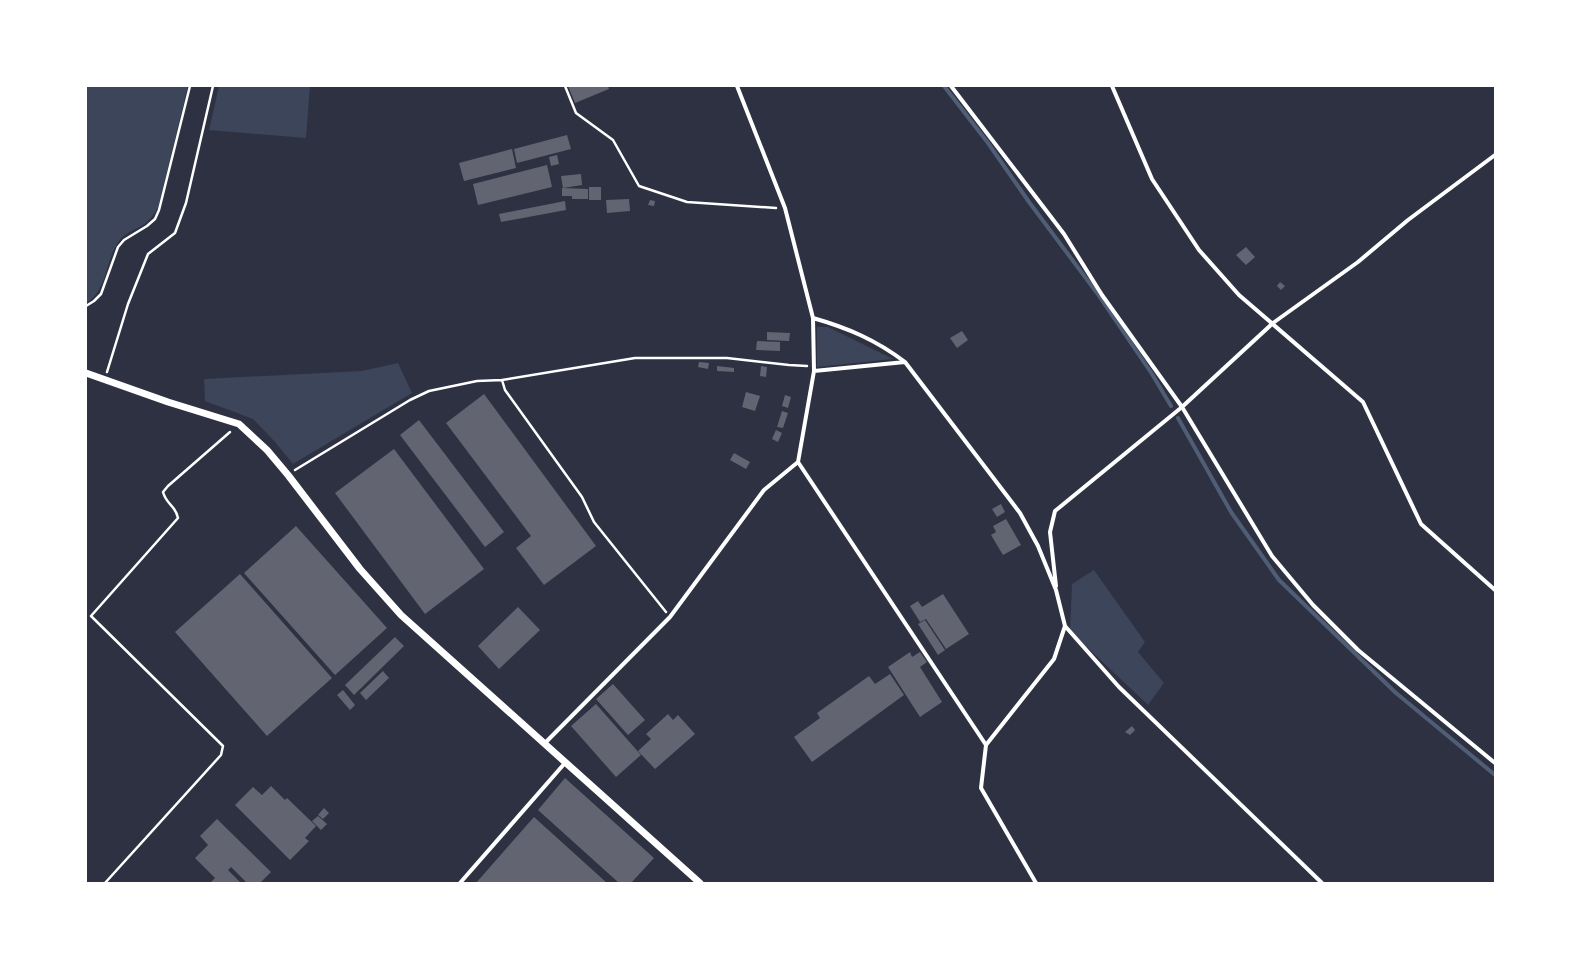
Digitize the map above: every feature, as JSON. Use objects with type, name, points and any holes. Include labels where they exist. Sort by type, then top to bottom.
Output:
[{"type":"street","points":[[544,744],[670,617],[764,490],[798,462],[814,371],[813,318],[785,208],[738,86]]},
{"type":"street","points":[[951,86],[1064,234],[1102,295],[1182,407],[1272,556],[1313,605],[1358,650],[1495,764]]},
{"type":"street","points":[[1112,86],[1152,179],[1199,250],[1240,295],[1363,402],[1420,524],[1495,590]]},
{"type":"street","points":[[1322,883],[1119,687],[1065,626],[1056,590],[1050,532],[1055,511],[1182,407],[1273,323],[1358,262],[1408,220],[1495,155]]},
{"type":"street","points":[[813,318],[845,328],[886,348],[905,362],[1020,513],[1038,546],[1056,590]]},
{"type":"street","points":[[814,371],[905,362]]},
{"type":"street","points":[[86,373],[239,424],[268,450],[360,569],[401,615],[700,883]]},
{"type":"street","points":[[798,462],[986,745]]},
{"type":"street","points":[[1036,883],[981,788],[986,745],[1054,659],[1065,626]]},
{"type":"street","points":[[460,883],[565,763]]},
{"type":"path","points":[[86,306],[101,294],[118,247],[124,240],[147,226],[155,219],[160,210],[190,86]]},
{"type":"path","points":[[104,380],[128,304],[148,254],[176,233],[186,203],[213,86]]},
{"type":"path","points":[[565,86],[576,113],[613,140],[639,186],[687,202],[785,208]]},
{"type":"path","points":[[288,475],[410,400],[429,391],[477,381],[502,380],[635,358],[727,358],[789,365],[814,366]]},
{"type":"path","points":[[502,380],[505,390],[582,497],[594,522],[670,617]]},
{"type":"path","points":[[105,883],[221,755],[222,746],[90,616],[178,518],[176,510],[165,501],[163,492],[239,424]]},
{"type":"shaded area","points":[[86,86],[188,86],[158,208],[146,223],[126,234],[120,240],[113,251],[102,284],[93,298],[86,303]]},
{"type":"shaded area","points":[[219,86],[310,86],[306,138],[209,130]]},
{"type":"shaded area","points":[[817,327],[828,327],[893,359],[817,367]]},
{"type":"shaded area","points":[[398,363],[412,393],[293,464],[253,419],[205,401],[204,379],[362,371]]},
{"type":"shaded area","points":[[1094,570],[1145,642],[1138,652],[1164,683],[1148,705],[1070,631],[1072,584]]},
{"type":"building","points":[[568,86],[608,86],[609,89],[575,103]]},
{"type":"building","points":[[567,135],[571,149],[517,163],[514,149]]},
{"type":"building","points":[[512,149],[516,168],[464,181],[459,163]]},
{"type":"building","points":[[557,155],[559,164],[551,166],[549,157]]},
{"type":"building","points":[[547,165],[552,187],[478,205],[473,184]]},
{"type":"building","points":[[581,174],[582,185],[563,188],[561,176]]},
{"type":"building","points":[[589,187],[601,187],[601,200],[589,200]]},
{"type":"building","points":[[562,188],[588,189],[588,199],[572,199],[572,196],[562,196]]},
{"type":"building","points":[[629,199],[630,211],[607,213],[606,200]]},
{"type":"building","points":[[650,200],[655,201],[654,206],[648,205]]},
{"type":"building","points":[[565,201],[566,210],[501,222],[499,214]]},
{"type":"building","points":[[1246,247],[1255,257],[1246,265],[1236,255]]},
{"type":"building","points":[[1280,282],[1285,286],[1281,290],[1277,286]]},
{"type":"building","points":[[962,331],[968,340],[957,348],[950,338]]},
{"type":"building","points":[[767,332],[790,333],[789,341],[767,340]]},
{"type":"building","points":[[757,341],[780,342],[780,351],[756,350]]},
{"type":"building","points":[[699,362],[709,363],[708,369],[698,367]]},
{"type":"building","points":[[717,366],[734,368],[734,372],[717,371]]},
{"type":"building","points":[[761,366],[767,367],[766,377],[760,376]]},
{"type":"building","points":[[746,392],[760,396],[755,411],[742,407]]},
{"type":"building","points":[[484,394],[596,546],[544,585],[516,548],[531,536],[446,423]]},
{"type":"building","points":[[785,395],[791,397],[788,408],[782,406]]},
{"type":"building","points":[[782,411],[788,413],[783,428],[777,427]]},
{"type":"building","points":[[419,420],[504,532],[485,547],[400,435]]},
{"type":"building","points":[[776,430],[782,433],[778,442],[772,439]]},
{"type":"building","points":[[394,449],[484,569],[425,614],[335,493]]},
{"type":"building","points":[[734,453],[750,462],[746,469],[730,460]]},
{"type":"building","points":[[1001,504],[1005,512],[997,517],[992,509]]},
{"type":"building","points":[[1006,519],[1021,545],[1003,555],[991,535],[996,532],[993,526]]},
{"type":"building","points":[[296,526],[387,628],[335,675],[244,573]]},
{"type":"building","points":[[240,574],[332,678],[267,736],[175,632]]},
{"type":"building","points":[[943,594],[969,634],[946,649],[926,619],[920,622],[910,606],[918,601],[922,607]]},
{"type":"building","points":[[518,607],[540,630],[499,669],[478,646]]},
{"type":"building","points":[[925,620],[945,650],[938,655],[918,624]]},
{"type":"building","points":[[395,637],[404,646],[354,695],[345,685]]},
{"type":"building","points":[[910,652],[912,657],[920,652],[927,662],[920,667],[942,702],[920,717],[888,667]]},
{"type":"building","points":[[383,671],[389,678],[366,700],[360,693]]},
{"type":"building","points":[[890,674],[904,695],[812,762],[794,737],[820,718],[817,713],[869,676],[875,684]]},
{"type":"building","points":[[613,684],[645,720],[628,735],[596,699]]},
{"type":"building","points":[[343,690],[355,705],[350,710],[337,695]]},
{"type":"building","points":[[596,704],[641,755],[616,777],[571,726]]},
{"type":"building","points":[[668,714],[673,720],[678,715],[695,734],[655,769],[638,751],[651,739],[646,734]]},
{"type":"building","points":[[1132,726],[1135,730],[1130,735],[1125,732]]},
{"type":"building","points":[[565,778],[654,858],[631,883],[619,883],[538,810]]},
{"type":"building","points":[[271,786],[285,800],[287,798],[316,826],[305,838],[309,841],[290,860],[235,805],[253,787],[262,795]]},
{"type":"building","points":[[324,808],[329,813],[323,819],[318,815]]},
{"type":"building","points":[[318,816],[327,824],[321,830],[312,821]]},
{"type":"building","points":[[534,817],[607,883],[476,883]]},
{"type":"building","points":[[217,819],[271,872],[260,883],[247,883],[231,867],[228,870],[241,883],[210,883],[215,878],[195,858],[208,845],[200,836]]},
{"type":"waterway","points":[[944,86],[988,143],[1029,202],[1097,293],[1152,374],[1171,406]]},
{"type":"waterway","points":[[1178,418],[1231,512],[1279,580],[1396,693],[1495,775]]}]
